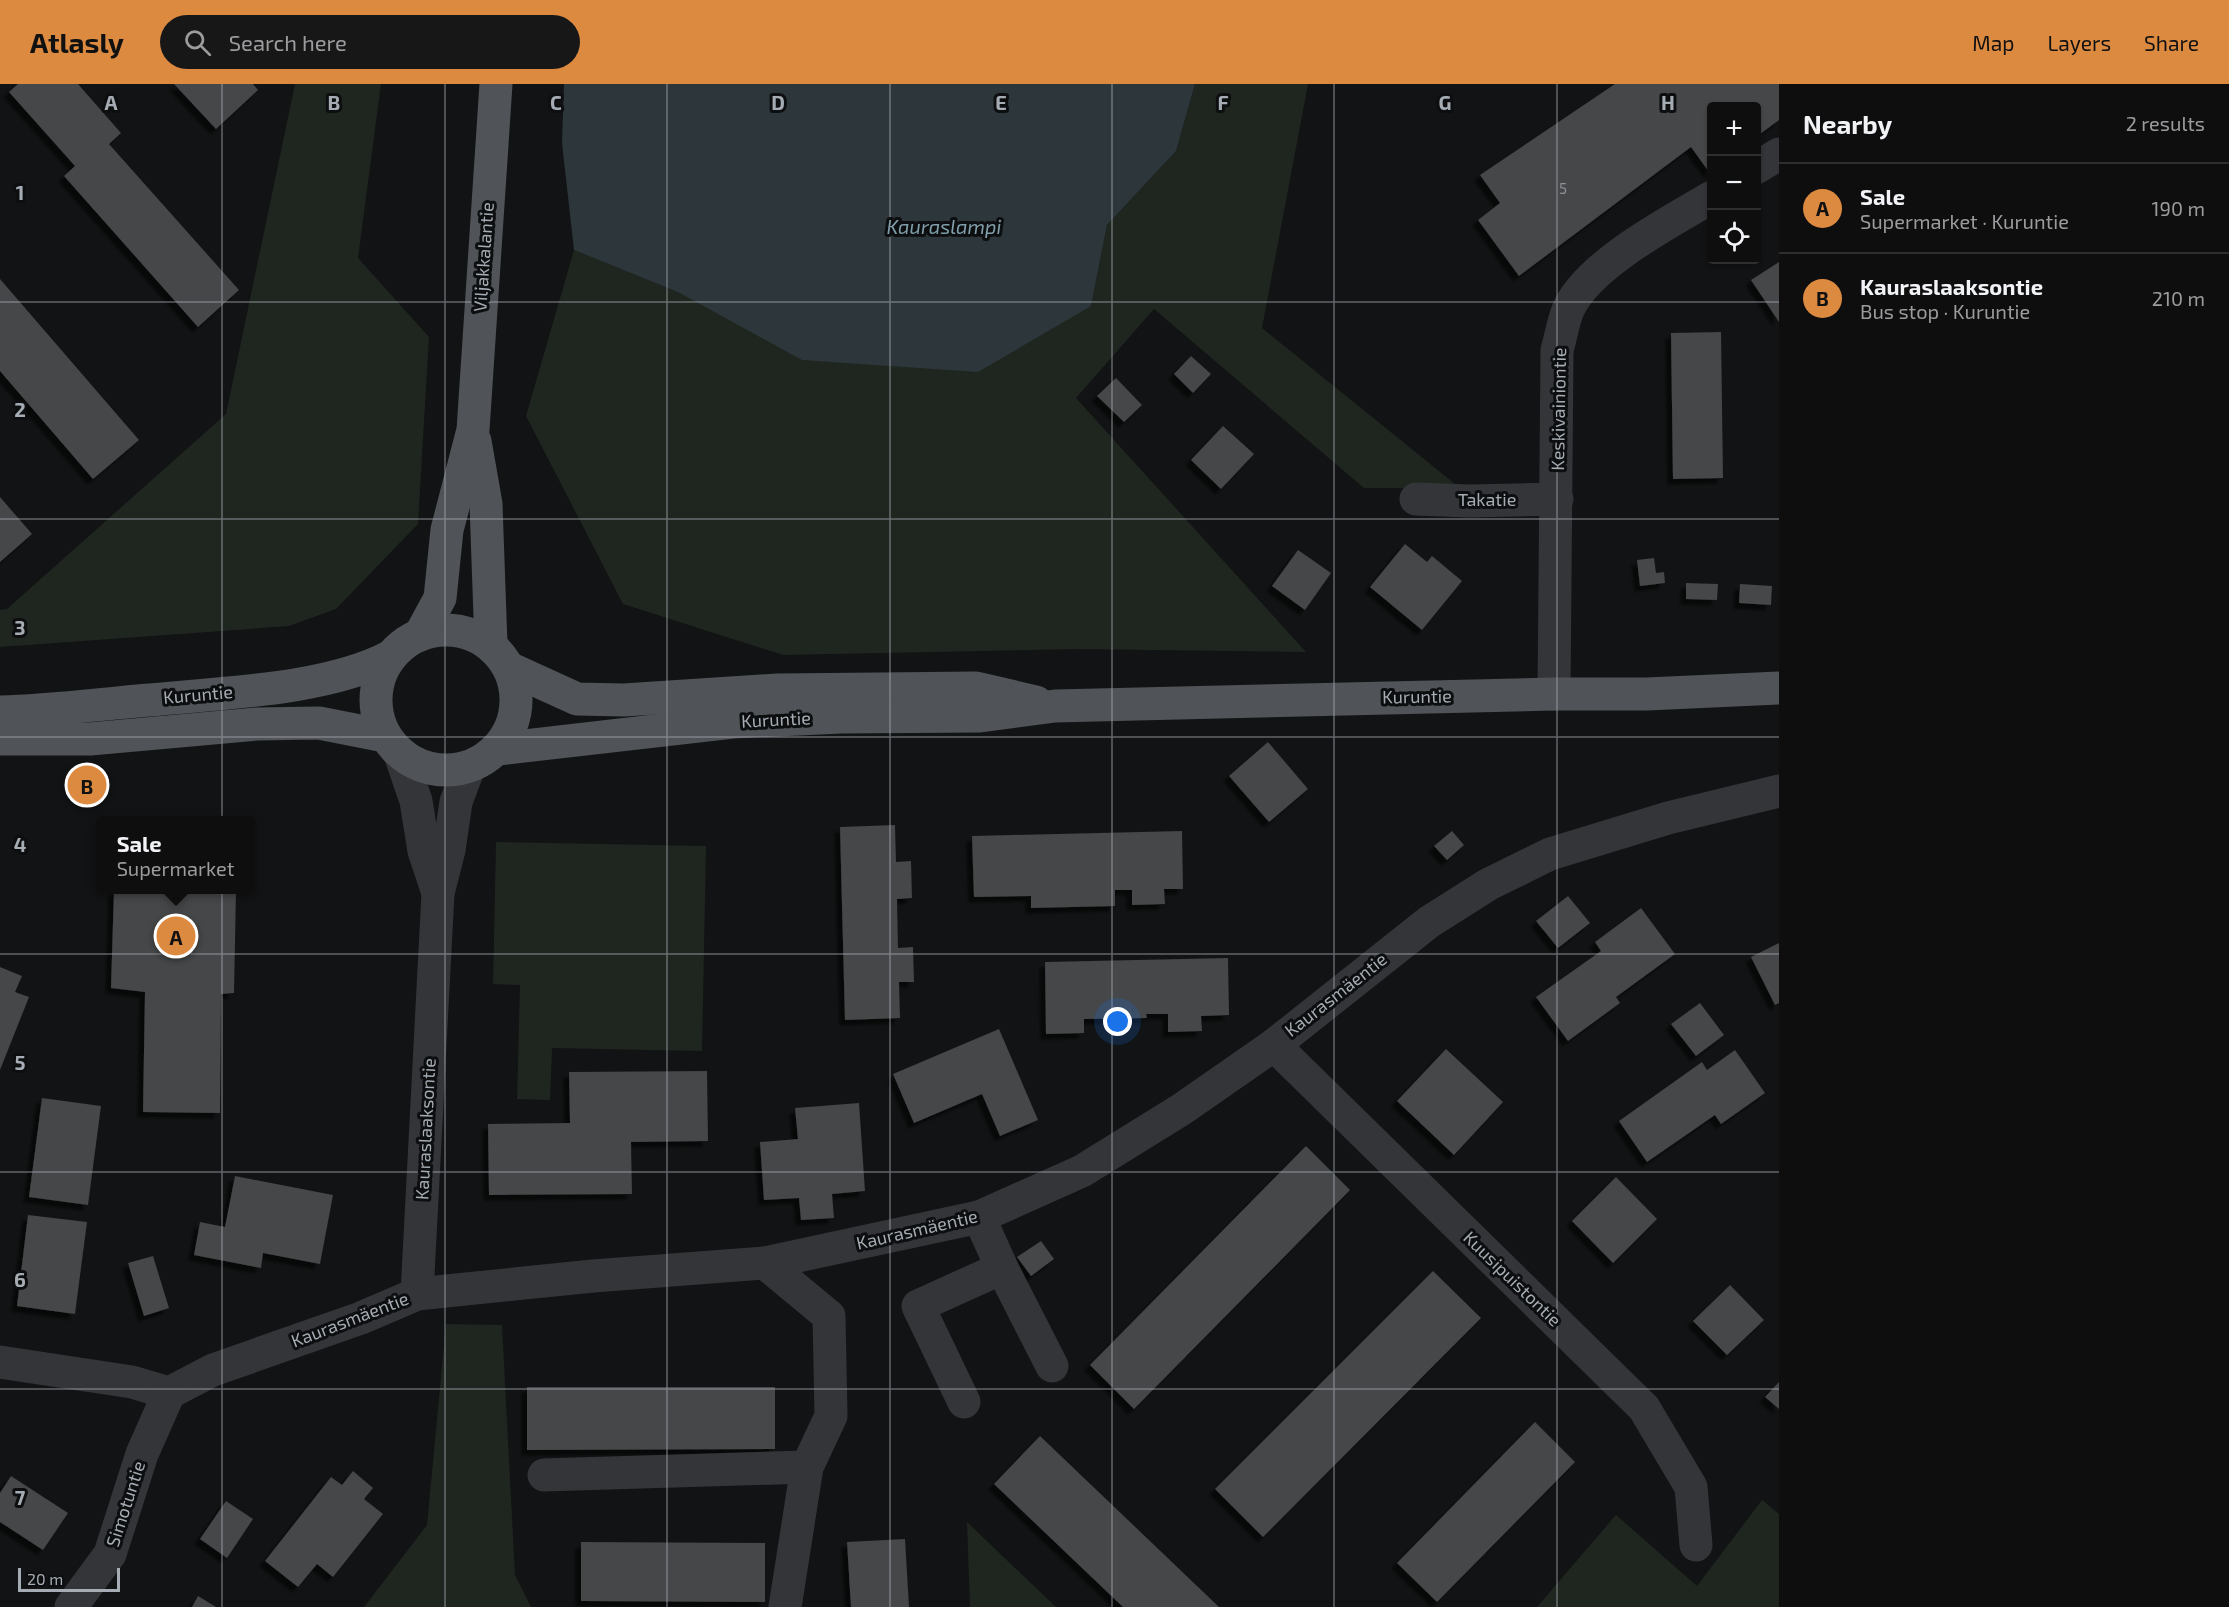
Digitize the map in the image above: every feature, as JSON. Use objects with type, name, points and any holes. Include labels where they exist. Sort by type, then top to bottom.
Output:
[{"type":"main road","name":"Viljakkalantie","points":[[420,635],[440,598],[447,530],[473,430],[495,84]]},
{"type":"main road","name":"Viljakkalantie","points":[[473,430],[486,504],[500,656]]},
{"type":"main road","points":[[445,630],[469,633],[500,656],[517,696],[513,724],[498,749],[469,767],[445,771],[421,766],[393,745],[377,716],[376,695],[380,674],[391,656],[404,643],[420,635],[445,630]]},
{"type":"main road","name":"Kuruntie","points":[[0,712],[248,691],[317,680],[371,667],[391,656]]},
{"type":"main road","name":"Kuruntie","points":[[500,656],[577,699],[624,700],[778,690],[976,688],[1055,706]]},
{"type":"main road","name":"Kuruntie","points":[[498,749],[733,722],[841,717],[980,716],[1055,706],[1554,694],[1647,694],[1779,688]]},
{"type":"main road","name":"Kuruntie","points":[[0,739],[90,739],[257,724],[319,723],[393,745]]},
{"type":"street","points":[[1761,165],[1779,154]]},
{"type":"street","name":"Keskivainiontie","points":[[1554,694],[1557,350],[1568,309],[1581,288],[1607,263],[1707,200]]},
{"type":"street","name":"Takatie","points":[[1416,499],[1470,501],[1557,499]]},
{"type":"street","name":"Kauraslaaksontie","points":[[393,745],[416,801],[424,851],[438,893]]},
{"type":"street","name":"Kauraslaaksontie","points":[[417,1294],[438,893],[449,850],[456,802],[469,767]]},
{"type":"street","name":"Kaurasmäentie","points":[[169,1393],[213,1370],[361,1318],[417,1294],[593,1276],[765,1263],[979,1217],[1082,1171],[1182,1109],[1274,1045],[1429,922],[1489,884],[1551,854],[1668,818],[1779,791]]},
{"type":"street","name":"Kuusipuistontie","points":[[1274,1045],[1644,1408],[1691,1487],[1696,1545]]},
{"type":"street","points":[[979,1217],[1052,1366]]},
{"type":"street","points":[[765,1263],[830,1316],[831,1416],[807,1467],[785,1607]]},
{"type":"street","points":[[964,1402],[918,1306],[1002,1268]]},
{"type":"street","points":[[0,1362],[132,1382],[169,1393]]},
{"type":"street","name":"Simotuntie","points":[[71,1607],[110,1554],[142,1454],[169,1393]]},
{"type":"street","points":[[544,1475],[807,1467]]},
{"type":"shaded area","points":[[295,84],[381,84],[358,258],[429,337],[418,524],[336,609],[289,626],[0,647],[0,610],[7,609],[226,414]]},
{"type":"shaded area","points":[[1195,84],[1308,84],[1262,328],[1460,488],[1364,488],[1154,309],[1076,398],[1306,652],[1075,649],[783,655],[623,604],[526,416],[574,250],[680,293],[1091,306],[1107,225],[1176,151]]},
{"type":"shaded area","points":[[496,842],[706,846],[702,1051],[552,1048],[550,1100],[517,1099],[520,985],[493,984]]},
{"type":"shaded area","points":[[446,1324],[502,1325],[515,1575],[531,1607],[364,1607],[427,1525]]},
{"type":"shaded area","points":[[1762,1500],[1779,1514],[1779,1607],[1537,1607],[1616,1515],[1697,1586]]},
{"type":"shaded area","points":[[967,1522],[1056,1607],[970,1607]]},
{"type":"water","name":"Kauraslampi","points":[[564,84],[1195,84],[1176,151],[1107,225],[1091,306],[978,372],[802,360],[680,293],[574,250],[562,143]]},
{"type":"building","points":[[18,84],[78,84],[121,133],[109,144],[239,290],[198,327],[64,176],[75,166],[9,92]]},
{"type":"building","points":[[174,84],[253,84],[258,90],[216,129]]},
{"type":"building","points":[[1615,84],[1779,84],[1779,120],[1761,133],[1761,102],[1707,102],[1707,169],[1691,147],[1519,276],[1478,220],[1500,203],[1480,175]]},
{"type":"building","points":[[1779,262],[1779,322],[1751,280]]},
{"type":"building","points":[[0,279],[139,440],[93,479],[0,371]]},
{"type":"building","points":[[1721,332],[1723,478],[1673,479],[1671,333]]},
{"type":"building","points":[[1191,356],[1211,374],[1193,393],[1174,374]]},
{"type":"building","points":[[1116,378],[1142,405],[1124,422],[1097,396]]},
{"type":"building","points":[[1223,426],[1254,454],[1221,489],[1191,460]]},
{"type":"building","points":[[0,497],[32,534],[0,562]]},
{"type":"building","points":[[1405,544],[1427,562],[1432,556],[1462,581],[1422,630],[1370,587]]},
{"type":"building","points":[[1298,550],[1331,573],[1305,610],[1272,586]]},
{"type":"building","points":[[1654,558],[1656,573],[1664,572],[1665,583],[1640,586],[1637,560]]},
{"type":"building","points":[[1686,583],[1718,584],[1717,600],[1686,599]]},
{"type":"building","points":[[1740,584],[1772,586],[1771,605],[1739,603]]},
{"type":"building","points":[[1268,742],[1308,789],[1269,822],[1229,776]]},
{"type":"building","points":[[895,825],[896,862],[911,861],[912,898],[897,899],[898,948],[913,947],[914,982],[899,982],[900,1018],[845,1020],[840,827]]},
{"type":"building","points":[[1182,831],[1183,889],[1164,889],[1165,904],[1132,905],[1132,890],[1115,890],[1115,906],[1031,908],[1031,896],[974,897],[972,836]]},
{"type":"building","points":[[1452,831],[1464,845],[1447,860],[1434,846]]},
{"type":"building","points":[[114,894],[236,894],[234,993],[221,994],[220,1113],[143,1112],[145,992],[111,988]]},
{"type":"building","points":[[1568,896],[1590,923],[1558,948],[1536,921]]},
{"type":"building","points":[[1641,908],[1675,954],[1616,997],[1620,1003],[1568,1041],[1536,997],[1601,951],[1595,942]]},
{"type":"building","points":[[1779,943],[1779,1003],[1775,1005],[1751,957]]},
{"type":"building","points":[[1228,958],[1229,1015],[1201,1016],[1202,1031],[1168,1032],[1168,1014],[1146,1014],[1147,1018],[1084,1019],[1084,1033],[1046,1034],[1045,962]]},
{"type":"building","points":[[0,967],[22,976],[15,992],[29,997],[0,1070]]},
{"type":"building","points":[[1700,1003],[1724,1035],[1696,1056],[1671,1024]]},
{"type":"building","points":[[999,1029],[1038,1120],[1000,1136],[982,1094],[914,1123],[893,1074]]},
{"type":"building","points":[[1446,1049],[1503,1102],[1454,1155],[1397,1101]]},
{"type":"building","points":[[1735,1050],[1765,1093],[1721,1124],[1715,1115],[1647,1162],[1619,1121],[1702,1062],[1707,1070]]},
{"type":"building","points":[[707,1071],[708,1141],[631,1142],[632,1194],[489,1195],[488,1124],[570,1123],[569,1072]]},
{"type":"building","points":[[42,1098],[101,1106],[88,1205],[29,1197]]},
{"type":"building","points":[[859,1103],[865,1191],[832,1194],[834,1218],[801,1220],[799,1198],[764,1200],[760,1142],[798,1139],[795,1108]]},
{"type":"building","points":[[1306,1146],[1350,1190],[1134,1409],[1090,1365]]},
{"type":"building","points":[[235,1176],[333,1195],[320,1264],[263,1253],[261,1268],[194,1255],[200,1222],[225,1227]]},
{"type":"building","points":[[1616,1177],[1657,1219],[1613,1263],[1572,1221]]},
{"type":"building","points":[[28,1215],[87,1222],[75,1314],[17,1306]]},
{"type":"building","points":[[1041,1241],[1054,1259],[1031,1276],[1017,1257]]},
{"type":"building","points":[[153,1256],[169,1308],[144,1316],[128,1263]]},
{"type":"building","points":[[1433,1271],[1481,1318],[1263,1537],[1215,1489]]},
{"type":"building","points":[[1730,1285],[1764,1320],[1727,1355],[1693,1321]]},
{"type":"building","points":[[1779,1382],[1779,1409],[1765,1397]]},
{"type":"building","points":[[527,1387],[775,1387],[775,1449],[527,1450]]},
{"type":"building","points":[[1535,1422],[1575,1462],[1437,1602],[1397,1563]]},
{"type":"building","points":[[1040,1436],[1219,1607],[1123,1607],[994,1484]]},
{"type":"building","points":[[353,1471],[373,1488],[364,1499],[383,1514],[333,1577],[317,1564],[298,1587],[265,1561],[331,1477],[342,1485]]},
{"type":"building","points":[[11,1476],[68,1513],[43,1550],[0,1522],[0,1493]]},
{"type":"building","points":[[226,1501],[253,1519],[227,1558],[200,1539]]},
{"type":"building","points":[[905,1539],[909,1607],[851,1607],[847,1542]]},
{"type":"building","points":[[581,1542],[765,1543],[765,1602],[581,1601]]},
{"type":"building","points":[[198,1596],[216,1607],[192,1607]]},
{"type":"place","name":"Kauraslaaksontie","points":[[87,785]]},
{"type":"place","name":"Sale","points":[[176,936]]}]
